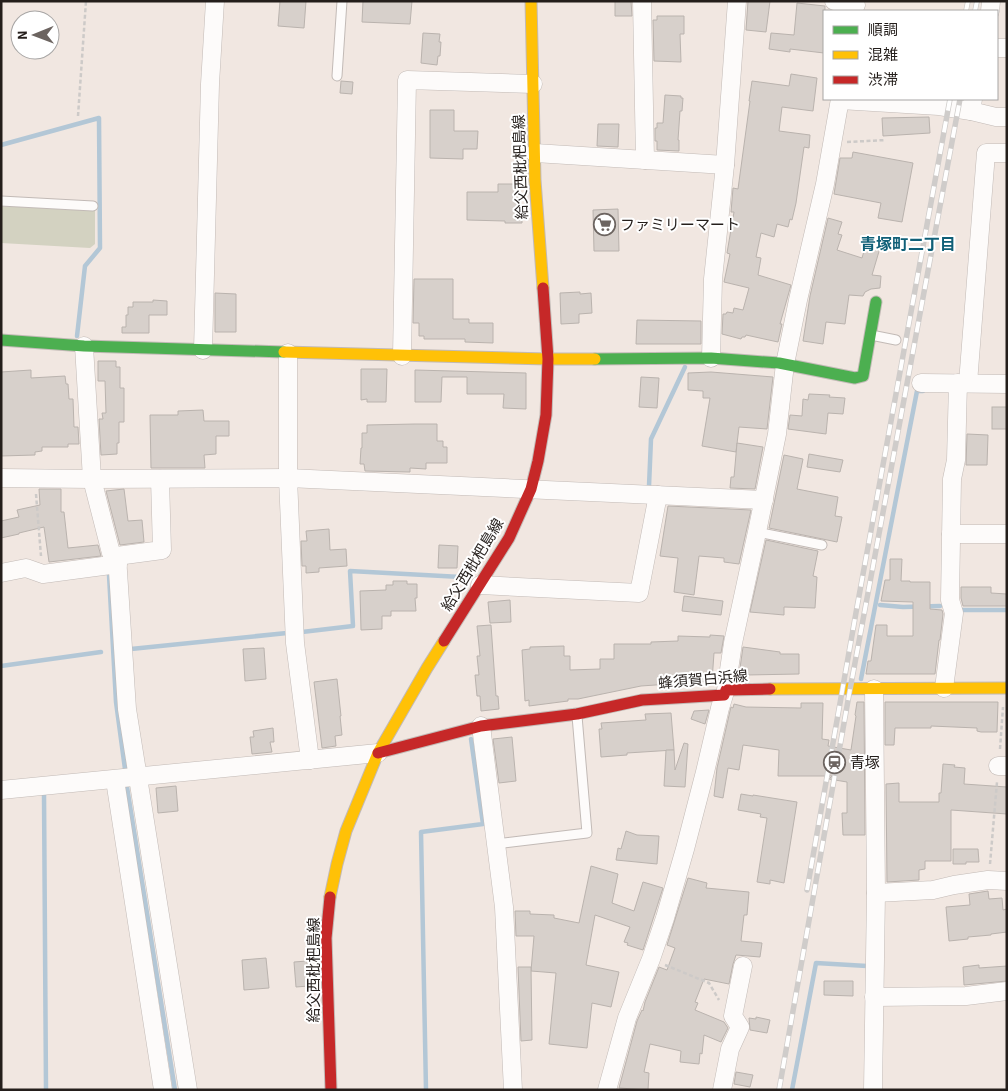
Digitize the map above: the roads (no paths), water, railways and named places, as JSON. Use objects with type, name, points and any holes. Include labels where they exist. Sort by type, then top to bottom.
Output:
[{"type":"main road","name":"給父西枇杷島線","points":[[331,1090],[326,938],[329,902],[346,831],[378,753],[427,668],[509,538],[531,489],[538,461],[546,415],[548,360],[535,180],[531,1]]},
{"type":"main road","points":[[1,340],[84,346],[548,360],[711,358],[785,364],[860,378],[863,376],[876,302]]},
{"type":"main road","name":"蜂須賀白浜線","points":[[378,753],[481,726],[577,714],[642,700],[725,693],[1006,688]]},
{"type":"street","points":[[204,350],[210,84],[214,1]]},
{"type":"street","points":[[642,1],[645,160]]},
{"type":"street","points":[[711,358],[712,279],[725,165],[738,1]]},
{"type":"street","points":[[834,1],[856,6]]},
{"type":"street","points":[[402,356],[407,80],[533,84]]},
{"type":"street","points":[[607,1090],[627,1018],[665,918],[706,772],[725,693],[733,643],[764,500],[776,434],[785,364],[825,184],[840,100]]},
{"type":"street","points":[[854,100],[940,106],[972,105],[996,117],[1007,118]]},
{"type":"street","points":[[535,153],[725,165]]},
{"type":"street","points":[[944,688],[954,613],[950,600],[952,479],[956,460],[986,153],[1007,153]]},
{"type":"street","points":[[84,346],[92,480],[111,553],[117,560],[127,709],[188,1090]]},
{"type":"street","points":[[288,352],[288,478],[295,643],[310,760]]},
{"type":"street","points":[[921,383],[1007,384]]},
{"type":"street","points":[[1,478],[92,480],[288,478],[764,500]]},
{"type":"street","points":[[1,573],[26,568],[43,574],[162,550],[160,479]]},
{"type":"street","points":[[480,584],[639,593],[658,495]]},
{"type":"street","points":[[951,534],[1007,534]]},
{"type":"street","points":[[873,1090],[876,893],[874,689]]},
{"type":"street","points":[[481,726],[504,907],[513,1090]]},
{"type":"street","points":[[1,790],[378,753]]},
{"type":"street","points":[[115,780],[163,1090]]},
{"type":"street","points":[[876,893],[933,890],[988,880],[1007,881]]},
{"type":"street","points":[[722,1090],[730,1049],[740,1027],[733,1016],[743,966]]},
{"type":"street","points":[[874,997],[966,996],[1007,991]]},
{"type":"lane","points":[[338,76],[342,1]]},
{"type":"lane","points":[[1,201],[93,206]]},
{"type":"lane","points":[[870,335],[896,340]]},
{"type":"lane","points":[[757,532],[822,545]]},
{"type":"lane","points":[[496,844],[588,833],[577,714]]},
{"type":"waterway","points":[[1,145],[99,118],[100,248],[85,266],[77,336]]},
{"type":"waterway","points":[[649,486],[651,439],[685,367]]},
{"type":"waterway","points":[[861,679],[917,391],[923,391]]},
{"type":"waterway","points":[[302,632],[353,626],[350,571],[461,577]]},
{"type":"waterway","points":[[109,575],[116,702],[125,769]]},
{"type":"waterway","points":[[880,605],[903,607],[940,606]]},
{"type":"waterway","points":[[960,610],[1007,610]]},
{"type":"waterway","points":[[131,649],[287,633]]},
{"type":"waterway","points":[[1,666],[101,652]]},
{"type":"waterway","points":[[426,1090],[421,832],[483,824],[471,739]]},
{"type":"waterway","points":[[127,787],[175,1090]]},
{"type":"waterway","points":[[44,793],[46,1090]]},
{"type":"waterway","points":[[792,1090],[816,963],[867,966]]},
{"type":"railway","points":[[966,10],[968,1]]},
{"type":"railway","points":[[975,10],[977,1]]},
{"type":"railway","points":[[807,890],[950,100]]},
{"type":"railway","points":[[779,1090],[849,695],[960,100]]},
{"type":"place","name":"ファミリーマート","points":[[604,225]]},
{"type":"place","name":"青塚","points":[[834,763]]},
{"type":"district","name":"青塚町二丁目","points":[[908,245]]}]
